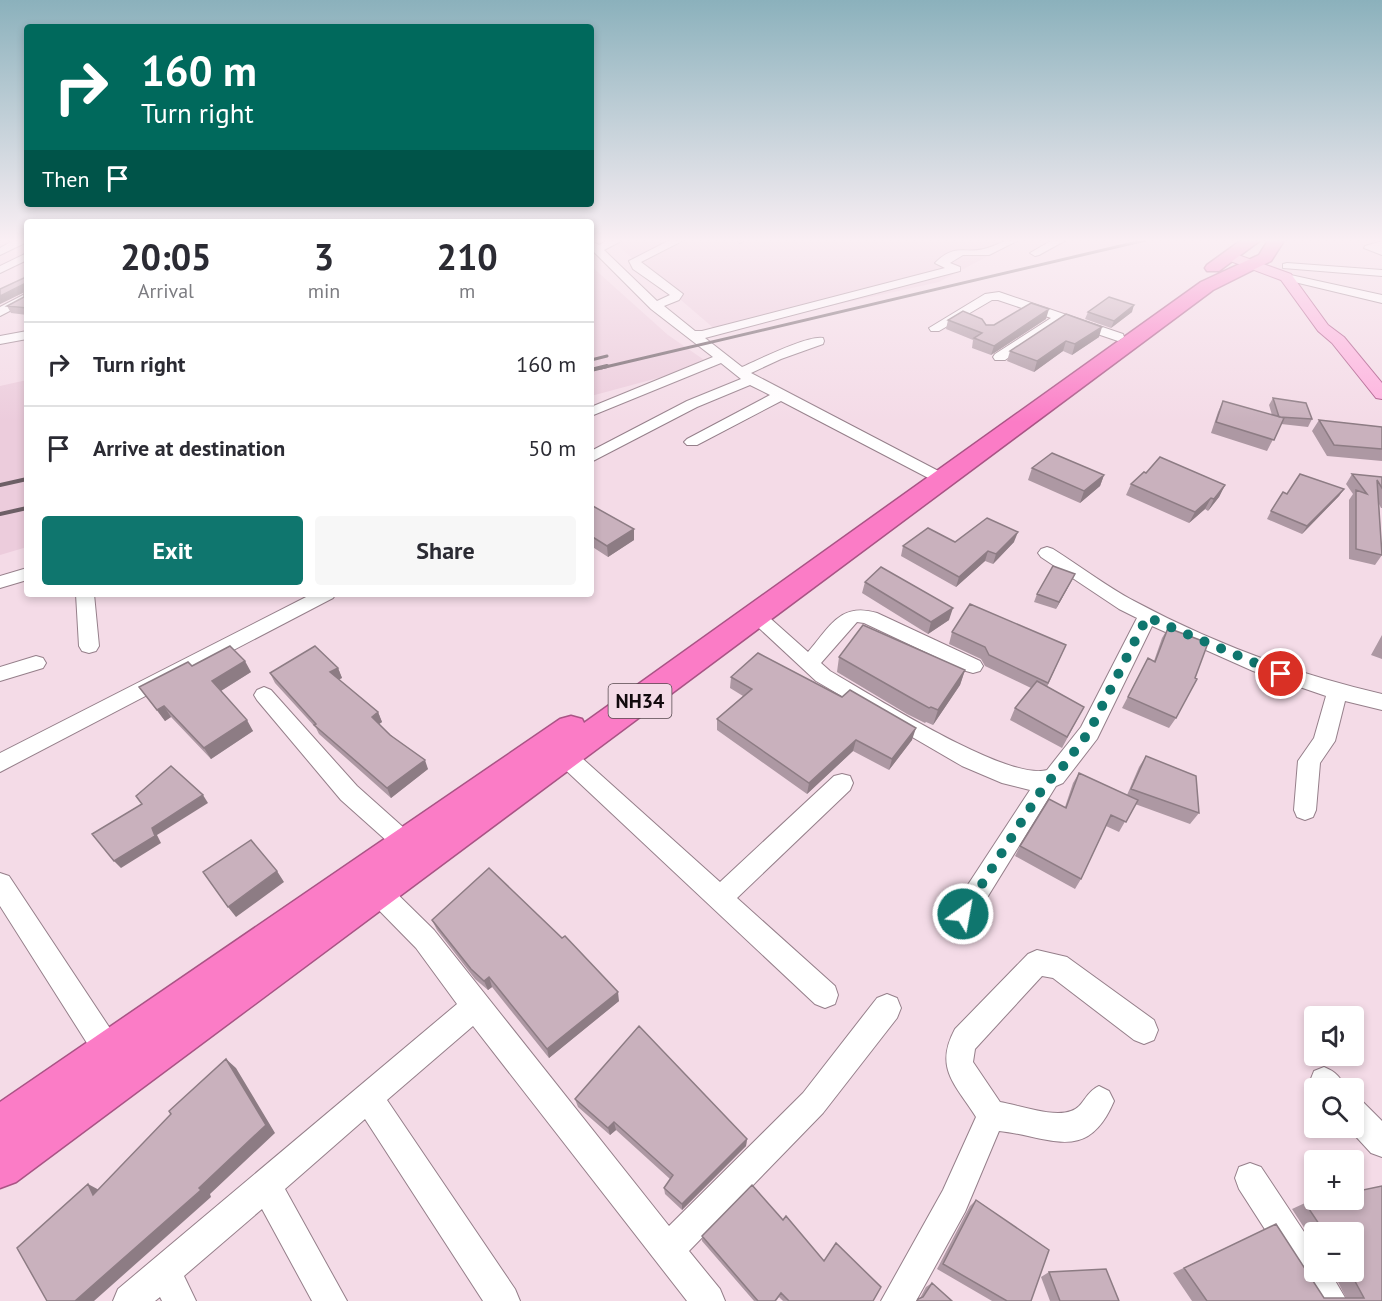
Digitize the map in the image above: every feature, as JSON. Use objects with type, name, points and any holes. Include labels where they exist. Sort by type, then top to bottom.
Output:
[{"type":"highway","name":"NH34","points":[[0,1128],[109,1052],[565,756],[755,616],[935,475],[1118,337],[1184,300]]},
{"type":"highway","name":"NH34","points":[[0,1166],[370,883],[405,843],[1187,300]]},
{"type":"main road","points":[[1302,300],[1323,328],[1338,340],[1381,391]]},
{"type":"street","points":[[0,312],[22,300]]},
{"type":"street","points":[[649,300],[746,376],[935,475]]},
{"type":"street","points":[[655,306],[669,300]]},
{"type":"street","points":[[690,334],[702,335],[843,300]]},
{"type":"street","points":[[935,328],[984,300]]},
{"type":"street","points":[[1014,300],[1118,337]]},
{"type":"street","points":[[1008,317],[1028,305]]},
{"type":"street","points":[[1000,357],[1061,317]]},
{"type":"street","points":[[0,340],[24,336]]},
{"type":"street","points":[[594,455],[746,376],[776,356],[818,341]]},
{"type":"street","points":[[594,411],[722,358]]},
{"type":"street","points":[[692,442],[782,395]]},
{"type":"street","points":[[1047,553],[1147,617],[1260,666],[1336,692],[1382,702]]},
{"type":"street","points":[[0,582],[24,575]]},
{"type":"street","points":[[85,597],[89,646]]},
{"type":"street","points":[[0,763],[321,597]]},
{"type":"street","points":[[809,664],[846,621],[858,615],[870,618],[973,666]]},
{"type":"street","points":[[755,616],[809,664],[849,691],[969,760],[1010,777],[1033,781],[1055,777],[1089,732],[1147,617]]},
{"type":"street","points":[[0,674],[36,663]]},
{"type":"street","points":[[1305,810],[1309,761],[1324,741],[1336,692]]},
{"type":"street","points":[[264,695],[341,785],[405,843]]},
{"type":"street","points":[[565,756],[825,996]]},
{"type":"street","points":[[963,914],[1048,780]]},
{"type":"street","points":[[720,898],[842,783]]},
{"type":"street","points":[[370,883],[425,939],[475,1006],[708,1301]]},
{"type":"street","points":[[0,884],[109,1052]]},
{"type":"street","points":[[993,1117],[962,1070],[958,1062],[958,1054],[965,1039],[1037,963],[1058,966],[1144,1030]]},
{"type":"street","points":[[130,1301],[475,1006]]},
{"type":"street","points":[[668,1250],[813,1103],[887,1008]]},
{"type":"street","points":[[368,1097],[503,1301]]},
{"type":"street","points":[[898,1301],[954,1201],[989,1121],[993,1117],[1003,1117],[1040,1126],[1062,1127],[1083,1122],[1099,1101]]},
{"type":"street","points":[[1364,1123],[1382,1142]]},
{"type":"street","points":[[1250,1178],[1330,1301]]},
{"type":"street","points":[[266,1185],[330,1301]]},
{"type":"street","points":[[165,1272],[179,1301]]},
{"type":"shaded area","points":[[594,300],[629,300],[668,335],[710,364],[594,395]]},
{"type":"shaded area","points":[[681,300],[859,300],[717,331]]},
{"type":"shaded area","points":[[24,381],[24,548],[0,555],[0,386]]},
{"type":"building","points":[[19,300],[24,300],[24,308],[7,306]]},
{"type":"building","points":[[1105,300],[1117,300],[1134,305],[1114,321],[1088,312]]},
{"type":"building","points":[[1031,303],[1049,309],[994,346],[974,338],[982,333],[948,320],[963,311],[982,319],[986,325],[994,325]]},
{"type":"building","points":[[1066,314],[1102,327],[1075,344],[1066,341],[1037,361],[1010,351]]},
{"type":"building","points":[[1273,398],[1306,403],[1312,419],[1279,417]]},
{"type":"building","points":[[1223,401],[1284,418],[1274,440],[1216,422]]},
{"type":"building","points":[[1319,420],[1382,427],[1382,449],[1334,445]]},
{"type":"building","points":[[1052,453],[1104,475],[1084,491],[1032,468]]},
{"type":"building","points":[[1160,457],[1225,485],[1214,499],[1211,498],[1195,512],[1131,484],[1144,472],[1146,473]]},
{"type":"building","points":[[1300,474],[1344,489],[1307,526],[1271,511],[1283,492],[1287,494]]},
{"type":"building","points":[[1352,474],[1382,477],[1382,488],[1377,480],[1382,555],[1356,549],[1356,490],[1367,494]]},
{"type":"building","points":[[594,507],[634,529],[607,546],[594,538]]},
{"type":"building","points":[[987,518],[1018,532],[996,554],[988,551],[959,577],[903,546],[928,528],[955,542]]},
{"type":"building","points":[[1053,566],[1075,574],[1059,602],[1037,594]]},
{"type":"building","points":[[881,567],[953,608],[931,622],[865,582]]},
{"type":"building","points":[[970,604],[1066,645],[1048,683],[989,655],[985,647],[952,632]]},
{"type":"building","points":[[863,625],[965,670],[938,710],[929,708],[839,657]]},
{"type":"building","points":[[1168,628],[1208,643],[1195,678],[1197,679],[1176,718],[1128,697],[1148,658],[1155,662]]},
{"type":"building","points":[[230,646],[245,661],[212,681],[247,720],[204,748],[164,706],[157,710],[139,687],[188,662],[192,666]]},
{"type":"building","points":[[315,646],[338,668],[330,672],[378,712],[372,717],[390,735],[425,760],[387,788],[314,725],[316,724],[270,673]]},
{"type":"building","points":[[758,653],[842,697],[850,690],[916,728],[892,759],[856,740],[809,783],[717,719],[752,689],[731,677]]},
{"type":"building","points":[[1037,681],[1084,707],[1067,737],[1015,708]]},
{"type":"building","points":[[1146,756],[1196,776],[1199,813],[1131,789]]},
{"type":"building","points":[[171,766],[203,795],[152,828],[155,836],[114,861],[92,834],[142,804],[136,796]]},
{"type":"building","points":[[1079,773],[1138,800],[1126,822],[1111,815],[1081,879],[1020,846],[1049,799],[1066,808]]},
{"type":"building","points":[[251,840],[277,871],[228,907],[203,872]]},
{"type":"building","points":[[489,868],[562,938],[565,936],[618,992],[547,1049],[489,977],[484,981],[471,969],[432,920]]},
{"type":"building","points":[[639,1026],[747,1139],[682,1204],[664,1188],[673,1175],[614,1122],[608,1128],[575,1099]]},
{"type":"building","points":[[226,1059],[266,1125],[199,1188],[201,1190],[75,1301],[47,1301],[17,1248],[88,1184],[93,1195],[171,1114],[169,1111]]},
{"type":"building","points":[[752,1185],[783,1220],[786,1216],[824,1261],[836,1243],[881,1287],[873,1301],[789,1301],[781,1293],[775,1301],[758,1301],[702,1236]]},
{"type":"building","points":[[1382,1186],[1382,1301],[1207,1301],[1184,1268],[1276,1224],[1304,1267],[1304,1282],[1314,1282],[1324,1298],[1364,1298],[1355,1282],[1364,1282],[1364,1222],[1318,1222],[1310,1210],[1364,1210],[1364,1190]]},
{"type":"building","points":[[976,1200],[1049,1250],[1031,1301],[1007,1301],[943,1264]]},
{"type":"building","points":[[1106,1269],[1119,1301],[1060,1301],[1049,1272]]},
{"type":"building","points":[[932,1283],[952,1301],[917,1301],[923,1297]]},
{"type":"railway","points":[[601,368],[892,300]]},
{"type":"railway","points":[[594,359],[607,356]]},
{"type":"railway","points":[[594,369],[607,366]]},
{"type":"railway","points":[[0,485],[24,480]]},
{"type":"railway","points":[[0,514],[24,509]]},
{"type":"route","points":[[963,914],[1048,780],[1055,777],[1089,732],[1147,617],[1281,674]]}]
